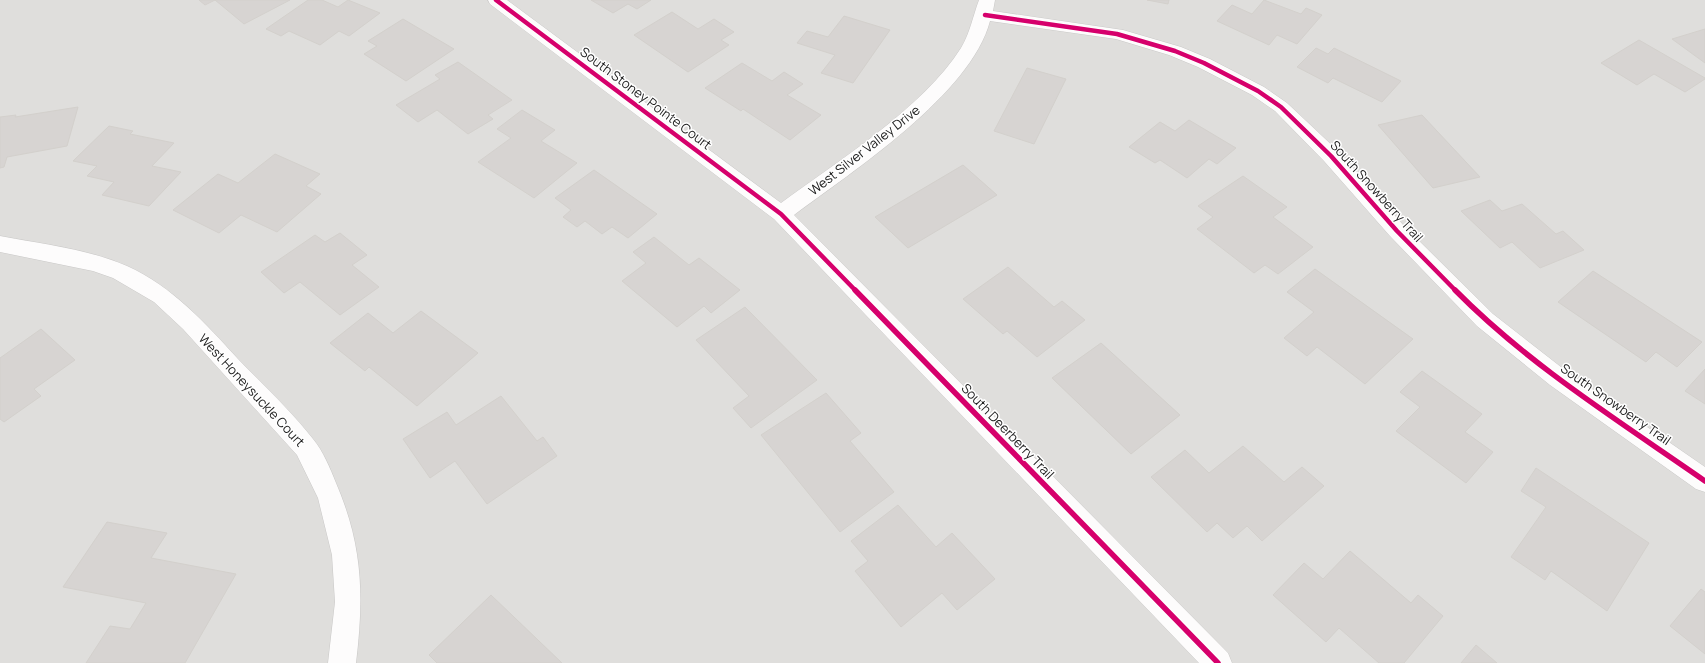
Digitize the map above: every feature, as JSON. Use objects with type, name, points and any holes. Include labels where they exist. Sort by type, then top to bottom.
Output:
[{"type":"street","name":"South Stoney Pointe Court","points":[[496,0],[782,214]]},
{"type":"street","name":"West Silver Valley Drive","points":[[782,214],[912,116],[949,79],[974,40],[986,8]]},
{"type":"street","name":"South Snowberry Trail","points":[[986,8],[1117,34],[1175,51],[1204,63],[1258,92],[1281,107],[1331,156],[1397,231],[1485,320],[1558,378],[1705,481]]},
{"type":"street","name":"South Deerberry Trail","points":[[782,214],[1218,663]]},
{"type":"street","name":"West Honeysuckle Court","points":[[0,244],[95,263],[120,272],[162,296],[191,323],[305,447],[319,470],[335,510],[346,565],[348,592],[347,623],[342,663]]},
{"type":"shaded area","points":[[0,0],[1705,0],[1705,663],[0,663]]},
{"type":"building","points":[[199,0],[215,0],[205,5]]},
{"type":"building","points":[[215,0],[290,0],[244,24]]},
{"type":"building","points":[[308,0],[322,0],[338,7],[348,0],[380,13],[349,36],[339,31],[320,45],[289,31],[281,36],[266,29]]},
{"type":"building","points":[[591,0],[651,0],[637,9],[628,4],[613,13]]},
{"type":"building","points":[[1147,0],[1169,0],[1168,4]]},
{"type":"building","points":[[1264,0],[1301,14],[1306,8],[1322,15],[1297,44],[1277,35],[1269,45],[1217,21],[1232,5],[1252,14]]},
{"type":"building","points":[[672,12],[698,29],[714,19],[734,32],[721,40],[729,45],[688,72],[634,35]]},
{"type":"building","points":[[844,16],[890,30],[853,83],[821,73],[835,55],[797,43],[807,31],[828,37]]},
{"type":"building","points":[[403,19],[454,49],[406,81],[364,54],[377,46],[368,41]]},
{"type":"building","points":[[1705,29],[1705,63],[1672,39]]},
{"type":"building","points":[[1639,40],[1705,79],[1685,92],[1654,74],[1637,85],[1601,63]]},
{"type":"building","points":[[1316,48],[1328,54],[1334,48],[1401,81],[1382,102],[1333,78],[1328,83],[1297,67]]},
{"type":"building","points":[[458,62],[512,100],[488,115],[493,119],[468,134],[437,110],[418,122],[396,105],[440,79],[435,75]]},
{"type":"building","points":[[742,63],[772,81],[784,72],[803,84],[787,95],[821,115],[790,140],[743,109],[741,111],[705,88]]},
{"type":"building","points":[[1027,68],[1066,79],[1034,144],[994,131]]},
{"type":"building","points":[[78,107],[67,146],[7,157],[4,167],[0,168],[0,117],[16,115],[15,117]]},
{"type":"building","points":[[522,110],[555,130],[541,141],[577,163],[534,198],[478,162],[511,138],[497,129]]},
{"type":"building","points":[[1422,115],[1480,177],[1433,188],[1378,125]]},
{"type":"building","points":[[1189,120],[1236,148],[1217,164],[1209,159],[1187,178],[1160,160],[1155,163],[1129,147],[1160,122],[1175,131]]},
{"type":"building","points":[[109,126],[133,131],[130,134],[174,143],[152,166],[181,172],[149,206],[102,195],[114,182],[87,176],[97,166],[73,161]]},
{"type":"building","points":[[275,154],[320,174],[306,186],[321,194],[277,232],[241,215],[219,233],[173,210],[218,174],[238,183]]},
{"type":"building","points":[[963,165],[997,195],[908,248],[875,217]]},
{"type":"building","points":[[594,170],[657,214],[628,238],[612,227],[602,234],[585,221],[577,227],[563,217],[571,210],[555,198]]},
{"type":"building","points":[[1243,176],[1287,207],[1273,217],[1313,247],[1278,274],[1265,265],[1254,273],[1197,229],[1213,217],[1198,206]]},
{"type":"building","points":[[1490,200],[1502,211],[1522,204],[1556,234],[1563,231],[1584,250],[1540,268],[1512,242],[1500,248],[1461,211]]},
{"type":"building","points":[[340,233],[367,255],[352,265],[379,287],[340,315],[300,282],[284,293],[261,272],[315,235],[325,242]]},
{"type":"building","points":[[654,237],[689,265],[699,258],[740,290],[711,313],[704,306],[677,327],[622,281],[646,263],[633,252]]},
{"type":"building","points":[[1008,267],[1054,307],[1062,301],[1085,320],[1037,357],[1007,331],[1003,334],[963,299]]},
{"type":"building","points":[[1315,269],[1413,339],[1365,384],[1317,347],[1307,356],[1284,338],[1314,312],[1287,292]]},
{"type":"building","points":[[1593,271],[1702,342],[1677,367],[1656,352],[1646,362],[1558,302]]},
{"type":"building","points":[[745,307],[817,380],[751,428],[733,408],[749,396],[696,340]]},
{"type":"building","points":[[421,311],[478,353],[417,406],[369,367],[365,371],[330,343],[368,313],[393,333]]},
{"type":"building","points":[[41,329],[75,360],[34,389],[41,396],[4,422],[0,419],[0,358]]},
{"type":"building","points":[[1101,343],[1180,415],[1131,454],[1052,378]]},
{"type":"building","points":[[1705,369],[1705,404],[1685,391]]},
{"type":"building","points":[[1422,371],[1482,414],[1465,432],[1493,452],[1466,483],[1396,431],[1420,407],[1400,392]]},
{"type":"building","points":[[826,393],[861,433],[850,441],[894,492],[840,532],[761,435]]},
{"type":"building","points":[[501,396],[537,441],[543,437],[557,456],[487,504],[455,461],[430,478],[403,439],[447,412],[456,425]]},
{"type":"building","points":[[1243,446],[1284,482],[1302,467],[1324,486],[1262,541],[1247,526],[1233,538],[1217,523],[1207,532],[1151,477],[1185,450],[1209,473]]},
{"type":"building","points":[[1536,468],[1649,543],[1607,611],[1551,571],[1545,580],[1511,557],[1546,507],[1521,491]]},
{"type":"building","points":[[898,505],[936,547],[952,533],[995,579],[957,610],[942,593],[901,627],[855,571],[868,561],[851,541]]},
{"type":"building","points":[[107,522],[167,533],[151,558],[236,574],[185,663],[86,663],[110,626],[130,629],[146,603],[63,587]]},
{"type":"building","points":[[1350,551],[1411,603],[1418,595],[1443,616],[1404,663],[1379,663],[1339,628],[1326,642],[1273,595],[1304,563],[1323,579]]},
{"type":"building","points":[[1701,589],[1705,592],[1705,654],[1670,626]]},
{"type":"building","points":[[491,595],[562,663],[437,663],[429,655]]},
{"type":"building","points":[[1476,645],[1497,663],[1461,663]]},
{"type":"cycle path","points":[[496,0],[781,214],[1218,663]]},
{"type":"cycle path","points":[[985,15],[1117,34],[1175,51],[1204,63],[1258,91],[1281,107],[1331,156],[1397,231],[1485,320],[1558,378],[1705,481]]}]
